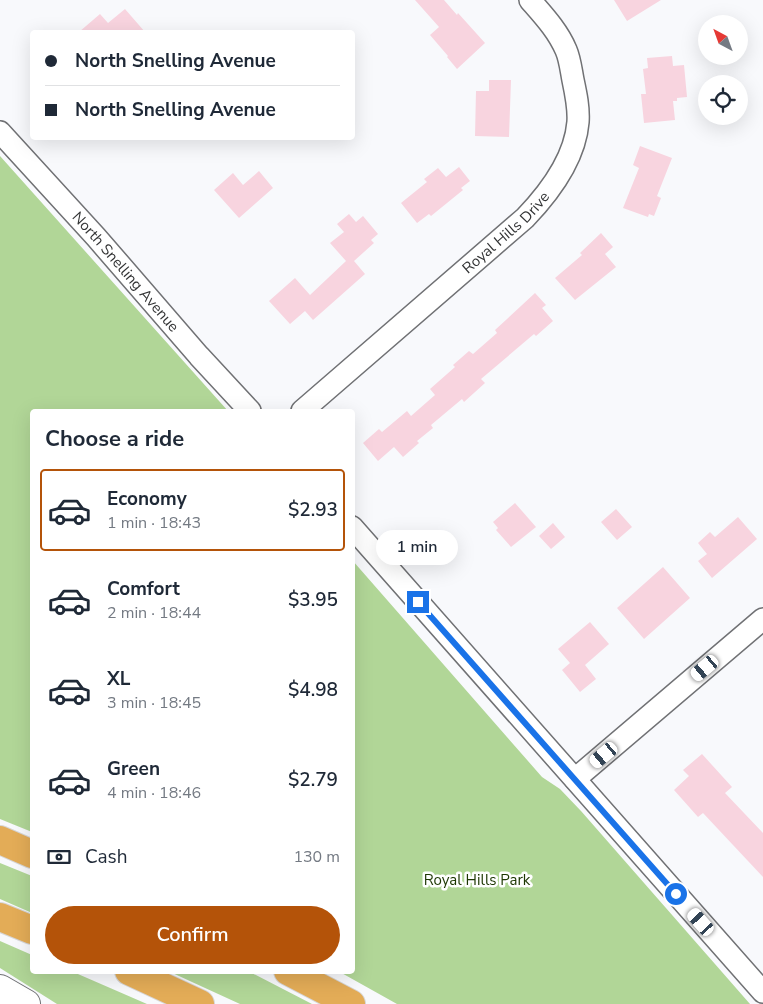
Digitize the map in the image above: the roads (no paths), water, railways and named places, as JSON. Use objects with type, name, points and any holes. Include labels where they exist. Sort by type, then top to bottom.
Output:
[{"type":"highway","points":[[0,840],[30,853]]},
{"type":"highway","points":[[0,917],[30,929]]},
{"type":"highway","points":[[135,974],[200,1004]]},
{"type":"highway","points":[[294,974],[351,1004]]},
{"type":"street","name":"Royal Hills Drive","points":[[304,409],[525,218],[542,201],[566,163],[578,123],[578,103],[572,75],[566,51],[553,27],[530,0]]},
{"type":"street","name":"North Snelling Avenue","points":[[0,132],[248,409]]},
{"type":"street","points":[[355,530],[763,992]]},
{"type":"street","points":[[575,779],[763,619]]},
{"type":"street","points":[[0,989],[26,1004]]},
{"type":"park label","name":"Royal Hills Park","points":[[477,880]]}]
